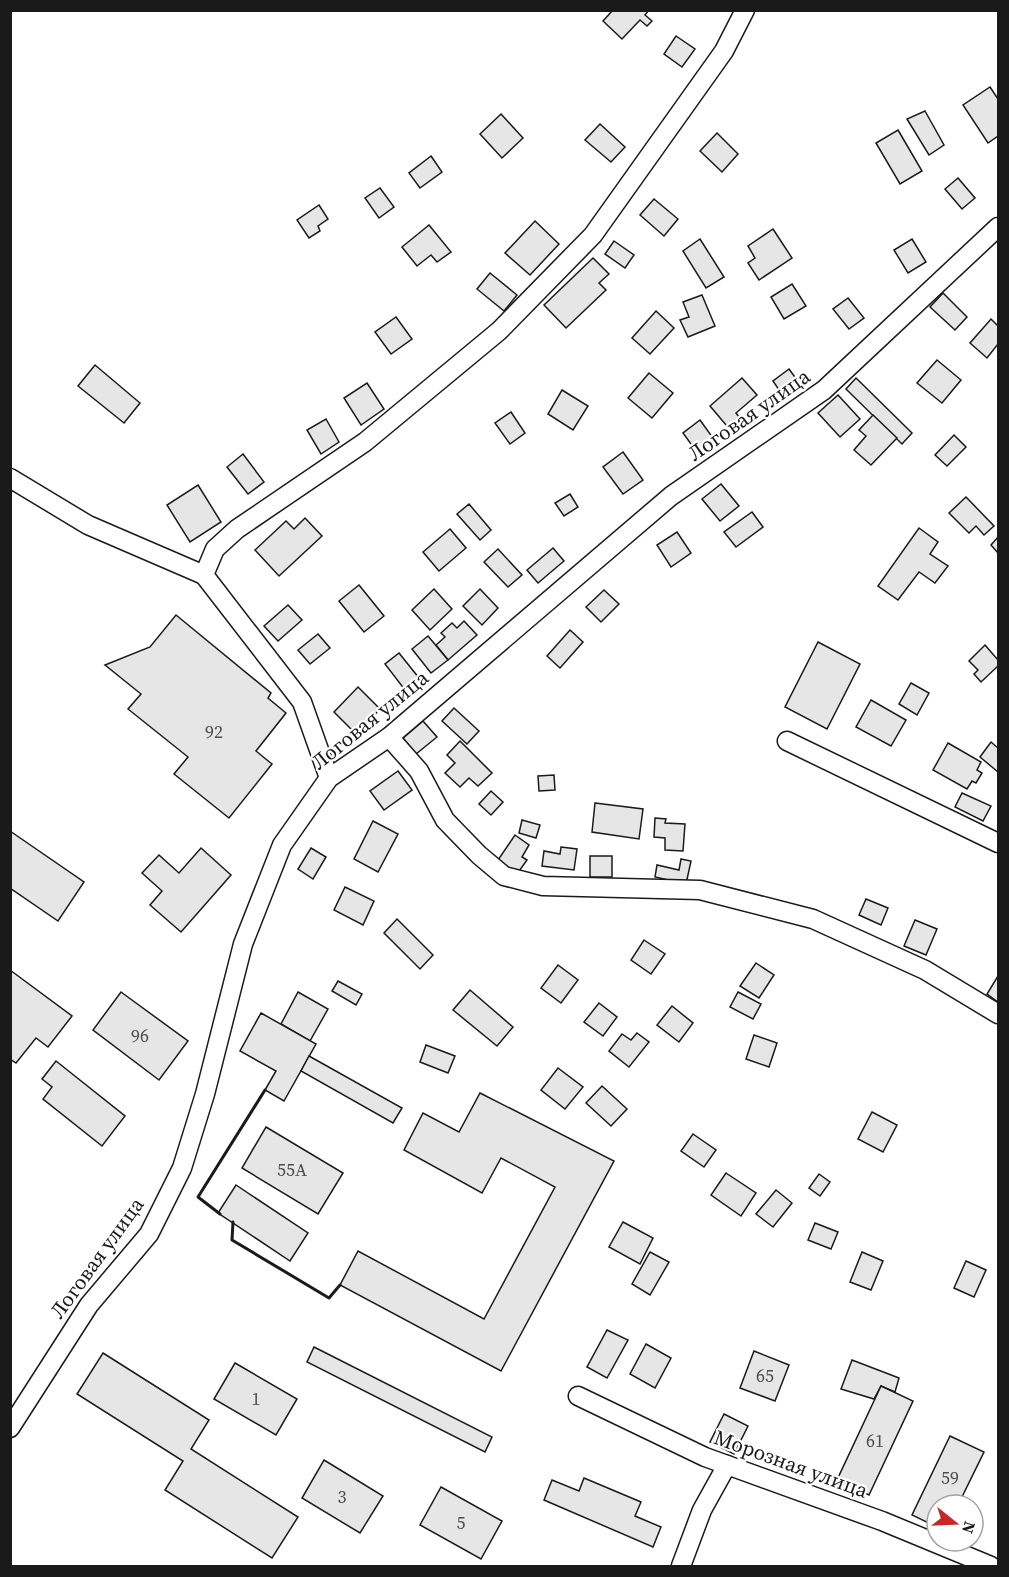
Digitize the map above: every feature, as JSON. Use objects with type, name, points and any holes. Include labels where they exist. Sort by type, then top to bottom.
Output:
[{"type":"street","points":[[204,575],[215,549],[365,442],[392,420],[499,331],[593,235],[724,51],[744,10]]},
{"type":"street","name":"Логовая улица","points":[[10,1428],[89,1305],[148,1234],[182,1168],[206,1094],[243,944],[282,845],[329,778],[388,737],[671,496],[824,390],[999,227]]},
{"type":"street","points":[[10,478],[88,525],[204,575],[302,702],[329,778]]},
{"type":"street","points":[[388,737],[419,771],[445,820],[479,855],[504,876],[543,886],[700,890],[813,919],[925,970],[999,1014]]},
{"type":"street","points":[[787,741],[999,843]]},
{"type":"street","name":"Морозная улица","points":[[578,1396],[728,1465],[882,1521],[991,1566]]},
{"type":"street","points":[[681,1566],[702,1510],[728,1465]]},
{"type":"building","points":[[613,10],[649,10],[645,15],[652,21],[647,26],[640,20],[622,39],[603,21]]},
{"type":"building","points":[[676,36],[695,49],[682,67],[664,54]]},
{"type":"building","points":[[990,87],[998,99],[998,136],[988,143],[963,105]]},
{"type":"building","points":[[925,111],[944,145],[929,155],[907,119]]},
{"type":"building","points":[[501,114],[523,138],[502,158],[480,134]]},
{"type":"building","points":[[600,124],[625,147],[611,162],[585,140]]},
{"type":"building","points":[[898,130],[922,171],[900,184],[876,143]]},
{"type":"building","points":[[717,133],[738,154],[722,172],[700,151]]},
{"type":"building","points":[[431,156],[442,172],[420,188],[409,173]]},
{"type":"building","points":[[958,178],[975,198],[962,209],[945,189]]},
{"type":"building","points":[[380,188],[394,207],[379,218],[365,198]]},
{"type":"building","points":[[654,199],[678,219],[664,236],[640,215]]},
{"type":"building","points":[[319,205],[328,219],[318,226],[320,231],[309,238],[297,220]]},
{"type":"building","points":[[535,221],[559,244],[530,275],[505,253]]},
{"type":"building","points":[[429,225],[451,252],[437,262],[431,255],[417,266],[402,247]]},
{"type":"building","points":[[773,229],[792,258],[759,280],[748,263],[755,258],[748,246]]},
{"type":"building","points":[[700,239],[724,277],[706,288],[683,251]]},
{"type":"building","points":[[912,239],[926,262],[908,273],[894,250]]},
{"type":"building","points":[[614,241],[634,255],[625,268],[605,254]]},
{"type":"building","points":[[593,258],[609,274],[599,283],[606,290],[566,328],[544,305]]},
{"type":"building","points":[[490,273],[517,295],[504,311],[477,289]]},
{"type":"building","points":[[792,284],[806,306],[784,319],[771,297]]},
{"type":"building","points":[[943,293],[967,317],[955,330],[930,307]]},
{"type":"building","points":[[702,295],[715,326],[688,337],[680,320],[689,317],[683,302]]},
{"type":"building","points":[[848,298],[864,318],[849,329],[833,309]]},
{"type":"building","points":[[656,311],[674,328],[650,354],[632,338]]},
{"type":"building","points":[[396,317],[412,339],[391,354],[375,332]]},
{"type":"building","points":[[991,319],[998,326],[998,344],[987,358],[970,343]]},
{"type":"building","points":[[937,360],[961,380],[942,403],[917,383]]},
{"type":"building","points":[[95,365],[140,403],[124,423],[78,386]]},
{"type":"building","points":[[789,369],[800,384],[783,396],[773,381]]},
{"type":"building","points":[[649,373],[673,393],[652,418],[628,398]]},
{"type":"building","points":[[742,378],[757,395],[736,413],[743,422],[732,432],[710,406]]},
{"type":"building","points":[[856,378],[912,433],[902,444],[846,389]]},
{"type":"building","points":[[367,383],[384,409],[361,425],[344,398]]},
{"type":"building","points":[[562,390],[588,406],[573,430],[548,414]]},
{"type":"building","points":[[838,395],[860,419],[840,437],[818,413]]},
{"type":"building","points":[[511,412],[525,433],[510,444],[495,423]]},
{"type":"building","points":[[873,415],[897,438],[871,465],[854,450],[866,436],[859,430]]},
{"type":"building","points":[[326,419],[339,442],[321,454],[307,430]]},
{"type":"building","points":[[700,420],[713,438],[696,451],[683,433]]},
{"type":"building","points":[[954,435],[966,447],[947,466],[935,455]]},
{"type":"building","points":[[623,452],[643,480],[623,494],[603,467]]},
{"type":"building","points":[[243,454],[264,482],[248,494],[227,467]]},
{"type":"building","points":[[721,484],[739,506],[720,521],[702,499]]},
{"type":"building","points":[[198,485],[221,522],[190,542],[167,505]]},
{"type":"building","points":[[570,494],[578,507],[564,516],[555,503]]},
{"type":"building","points":[[966,497],[994,526],[984,535],[976,526],[969,533],[949,513]]},
{"type":"building","points":[[469,504],[491,530],[480,540],[457,514]]},
{"type":"building","points":[[752,512],[763,527],[736,547],[724,532]]},
{"type":"building","points":[[305,518],[322,536],[279,576],[255,550],[286,521],[294,529]]},
{"type":"building","points":[[919,528],[938,542],[930,554],[948,566],[935,583],[919,572],[898,600],[878,586]]},
{"type":"building","points":[[450,529],[466,548],[439,571],[423,552]]},
{"type":"building","points":[[677,532],[691,553],[671,567],[657,545]]},
{"type":"building","points":[[998,537],[998,553],[991,545]]},
{"type":"building","points":[[553,548],[564,561],[538,583],[527,570]]},
{"type":"building","points":[[498,549],[522,575],[508,587],[484,562]]},
{"type":"building","points":[[359,585],[384,616],[364,632],[339,601]]},
{"type":"building","points":[[434,589],[452,609],[430,630],[412,610]]},
{"type":"building","points":[[480,589],[498,608],[482,625],[463,606]]},
{"type":"building","points":[[604,590],[619,604],[601,622],[586,607]]},
{"type":"building","points":[[288,605],[302,620],[278,641],[264,626]]},
{"type":"building","points":[[176,615],[271,693],[268,698],[286,713],[256,751],[272,764],[229,818],[174,774],[188,757],[128,709],[141,694],[105,665],[150,647]]},
{"type":"building","points":[[464,621],[477,635],[448,660],[436,645],[445,637],[441,633],[452,623],[457,628]]},
{"type":"building","points":[[570,630],[583,642],[560,668],[547,656]]},
{"type":"building","points":[[318,634],[330,648],[310,664],[298,650]]},
{"type":"building","points":[[428,636],[448,660],[431,673],[412,649]]},
{"type":"building","points":[[818,642],[860,664],[827,729],[785,707]]},
{"type":"building","points":[[985,645],[998,660],[998,666],[981,682],[974,674],[978,670],[969,661]]},
{"type":"building","points":[[399,653],[419,678],[405,690],[385,664]]},
{"type":"building","points":[[911,683],[929,693],[917,715],[899,704]]},
{"type":"building","points":[[358,687],[380,709],[356,734],[334,712]]},
{"type":"building","points":[[871,700],[906,720],[891,746],[856,727]]},
{"type":"building","points":[[454,708],[479,731],[467,744],[442,721]]},
{"type":"building","points":[[423,721],[437,737],[416,754],[403,738]]},
{"type":"building","points":[[460,741],[492,773],[478,786],[469,778],[460,787],[445,773],[455,763],[447,755]]},
{"type":"building","points":[[991,742],[998,748],[998,772],[980,757]]},
{"type":"building","points":[[948,743],[981,762],[977,770],[982,773],[976,783],[972,781],[967,789],[933,770]]},
{"type":"building","points":[[398,771],[412,790],[384,810],[370,791]]},
{"type":"building","points":[[554,775],[555,790],[539,791],[538,776]]},
{"type":"building","points":[[491,791],[503,802],[491,815],[479,804]]},
{"type":"building","points":[[962,793],[991,806],[983,821],[955,807]]},
{"type":"building","points":[[595,803],[643,809],[639,839],[592,832]]},
{"type":"building","points":[[655,818],[666,819],[665,823],[685,824],[683,851],[665,850],[665,838],[654,837]]},
{"type":"building","points":[[522,820],[540,825],[536,838],[519,833]]},
{"type":"building","points":[[373,821],[398,834],[378,872],[354,859]]},
{"type":"building","points":[[10,831],[84,882],[58,921],[10,888]]},
{"type":"building","points":[[515,835],[529,845],[522,857],[527,860],[517,874],[498,860]]},
{"type":"building","points":[[561,847],[577,849],[574,870],[542,866],[544,851],[560,854]]},
{"type":"building","points":[[201,848],[231,875],[181,932],[150,905],[162,891],[142,873],[159,855],[179,873]]},
{"type":"building","points":[[311,848],[326,857],[313,879],[298,869]]},
{"type":"building","points":[[590,856],[612,856],[612,877],[590,877]]},
{"type":"building","points":[[681,859],[691,861],[686,884],[655,877],[657,865],[679,870]]},
{"type":"building","points":[[345,887],[374,901],[363,925],[334,910]]},
{"type":"building","points":[[866,899],[888,908],[881,925],[859,915]]},
{"type":"building","points":[[397,919],[433,955],[420,969],[384,933]]},
{"type":"building","points":[[915,920],[937,929],[926,955],[904,946]]},
{"type":"building","points":[[644,940],[665,954],[651,974],[631,960]]},
{"type":"building","points":[[756,963],[774,975],[759,998],[740,986]]},
{"type":"building","points":[[558,965],[578,980],[561,1003],[541,988]]},
{"type":"building","points":[[10,970],[72,1016],[48,1047],[36,1038],[16,1063],[10,1059]]},
{"type":"building","points":[[998,976],[998,1002],[987,994]]},
{"type":"building","points":[[338,981],[362,994],[356,1005],[332,991]]},
{"type":"building","points":[[470,990],[513,1027],[497,1046],[453,1010]]},
{"type":"building","points":[[121,992],[188,1041],[159,1080],[93,1030]]},
{"type":"building","points":[[298,992],[328,1009],[310,1041],[281,1024]]},
{"type":"building","points":[[738,992],[761,1004],[753,1019],[730,1007]]},
{"type":"building","points":[[599,1003],[617,1017],[603,1036],[584,1022]]},
{"type":"building","points":[[672,1006],[693,1023],[679,1042],[657,1025]]},
{"type":"building","points":[[261,1013],[316,1044],[284,1101],[265,1090],[276,1071],[240,1051]]},
{"type":"building","points":[[637,1033],[649,1042],[629,1067],[609,1051],[622,1034],[631,1040]]},
{"type":"building","points":[[754,1035],[777,1043],[769,1067],[746,1059]]},
{"type":"building","points":[[426,1045],[455,1056],[448,1073],[420,1062]]},
{"type":"building","points":[[309,1056],[402,1108],[393,1123],[301,1071]]},
{"type":"building","points":[[56,1061],[125,1116],[102,1146],[43,1099],[52,1087],[42,1079]]},
{"type":"building","points":[[558,1068],[583,1087],[565,1109],[541,1090]]},
{"type":"building","points":[[602,1086],[627,1109],[611,1126],[586,1103]]},
{"type":"building","points":[[480,1093],[614,1161],[501,1371],[340,1285],[358,1251],[484,1319],[555,1187],[501,1158],[482,1193],[404,1150],[423,1113],[459,1132]]},
{"type":"building","points":[[872,1112],[897,1125],[883,1152],[858,1139]]},
{"type":"building","points":[[266,1127],[343,1173],[318,1214],[242,1168]]},
{"type":"building","points":[[693,1134],[716,1150],[704,1167],[681,1151]]},
{"type":"building","points":[[726,1173],[756,1193],[741,1216],[711,1195]]},
{"type":"building","points":[[819,1174],[830,1182],[820,1196],[809,1188]]},
{"type":"building","points":[[236,1185],[308,1233],[290,1261],[218,1213]]},
{"type":"building","points":[[776,1190],[792,1203],[773,1227],[756,1214]]},
{"type":"building","points":[[623,1222],[653,1238],[640,1264],[609,1247]]},
{"type":"building","points":[[815,1223],[838,1232],[831,1249],[808,1240]]},
{"type":"building","points":[[650,1252],[669,1262],[650,1295],[632,1284]]},
{"type":"building","points":[[862,1252],[883,1261],[871,1290],[850,1282]]},
{"type":"building","points":[[966,1261],[986,1270],[974,1297],[954,1288]]},
{"type":"building","points":[[607,1330],[628,1340],[607,1378],[587,1367]]},
{"type":"building","points":[[646,1344],[671,1358],[655,1388],[630,1374]]},
{"type":"building","points":[[314,1347],[492,1437],[485,1452],[307,1362]]},
{"type":"building","points":[[754,1351],[789,1365],[775,1401],[740,1388]]},
{"type":"building","points":[[103,1353],[209,1420],[191,1449],[298,1517],[272,1558],[165,1490],[183,1461],[77,1394]]},
{"type":"building","points":[[852,1360],[899,1378],[895,1392],[881,1386],[874,1399],[841,1389]]},
{"type":"building","points":[[235,1363],[297,1399],[276,1435],[214,1399]]},
{"type":"building","points":[[881,1386],[913,1401],[869,1495],[837,1480]]},
{"type":"building","points":[[724,1414],[748,1426],[734,1454],[710,1442]]},
{"type":"building","points":[[950,1436],[984,1452],[964,1493],[925,1493],[925,1521],[912,1515]]},
{"type":"building","points":[[324,1460],[383,1496],[360,1533],[302,1498]]},
{"type":"building","points":[[584,1478],[641,1502],[635,1516],[661,1527],[653,1547],[544,1500],[552,1480],[579,1491]]},
{"type":"building","points":[[441,1487],[502,1521],[481,1559],[420,1525]]},
{"type":"wall","points":[[220,1214],[198,1197],[265,1090]]},
{"type":"wall","points":[[233,1222],[232,1240],[329,1298],[340,1285]]}]
